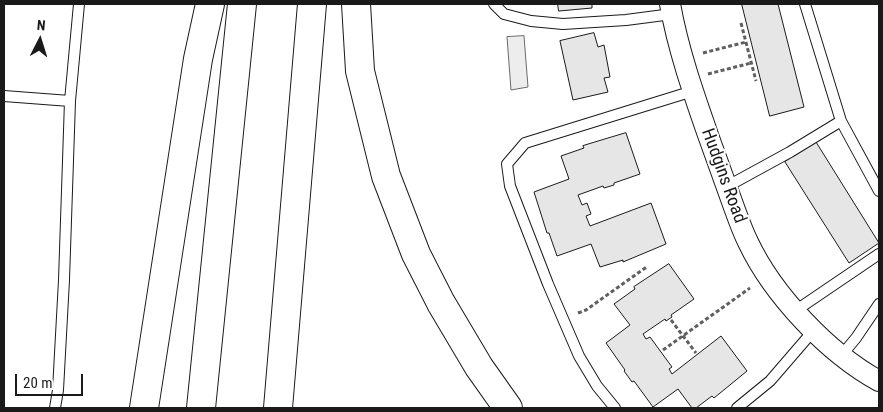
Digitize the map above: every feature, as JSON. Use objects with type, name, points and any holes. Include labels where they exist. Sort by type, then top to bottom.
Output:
[{"type":"highway","points":[[144,408],[198,59],[210,4]]},
{"type":"highway","points":[[202,408],[242,4]]},
{"type":"highway","points":[[278,408],[312,4]]},
{"type":"highway","points":[[356,4],[360,72],[386,176],[416,254],[479,367],[508,408]]},
{"type":"street","name":"Hudgins Road","points":[[671,9],[682,58],[726,187],[748,242],[768,277],[795,311],[841,356],[879,381]]},
{"type":"lane","points":[[55,408],[58,390],[64,280],[70,101],[79,4]]},
{"type":"lane","points":[[494,4],[504,14],[531,21],[563,24],[626,20],[671,9]]},
{"type":"lane","points":[[805,4],[841,121],[879,191]]},
{"type":"lane","points":[[615,408],[597,386],[579,356],[510,186],[507,164],[525,143],[691,85]]},
{"type":"lane","points":[[4,96],[70,101]]},
{"type":"lane","points":[[726,187],[841,121]]},
{"type":"lane","points":[[795,311],[879,254]]},
{"type":"lane","points":[[841,356],[879,304]]},
{"type":"lane","points":[[737,408],[770,381],[814,330]]},
{"type":"path","points":[[741,23],[756,81]]},
{"type":"path","points":[[682,58],[746,42]]},
{"type":"path","points":[[691,85],[751,63]]},
{"type":"path","points":[[564,319],[586,310],[648,266]]},
{"type":"path","points":[[663,350],[768,277]]},
{"type":"path","points":[[670,320],[696,353]]},
{"type":"shaded area","points":[[524,36],[528,87],[511,90],[507,37]]},
{"type":"building","points":[[558,4],[592,4],[592,8],[559,11]]},
{"type":"building","points":[[742,4],[778,4],[804,107],[770,116]]},
{"type":"building","points":[[594,33],[598,47],[604,45],[610,77],[604,78],[608,92],[573,100],[560,41]]},
{"type":"building","points":[[626,133],[640,174],[614,183],[614,185],[604,188],[603,186],[578,195],[582,205],[587,203],[591,214],[586,216],[590,226],[651,203],[666,244],[623,262],[623,260],[600,267],[591,244],[557,256],[549,233],[547,233],[534,192],[569,179],[561,156],[584,148],[583,146]]},
{"type":"building","points":[[816,142],[879,243],[849,263],[785,162]]},
{"type":"building","points":[[669,264],[694,299],[671,315],[672,317],[666,321],[665,319],[643,334],[646,339],[650,337],[672,367],[669,369],[672,374],[721,336],[747,371],[714,398],[712,396],[696,408],[692,408],[678,389],[653,407],[634,381],[632,382],[606,343],[630,325],[614,304],[635,289],[634,287]]}]
